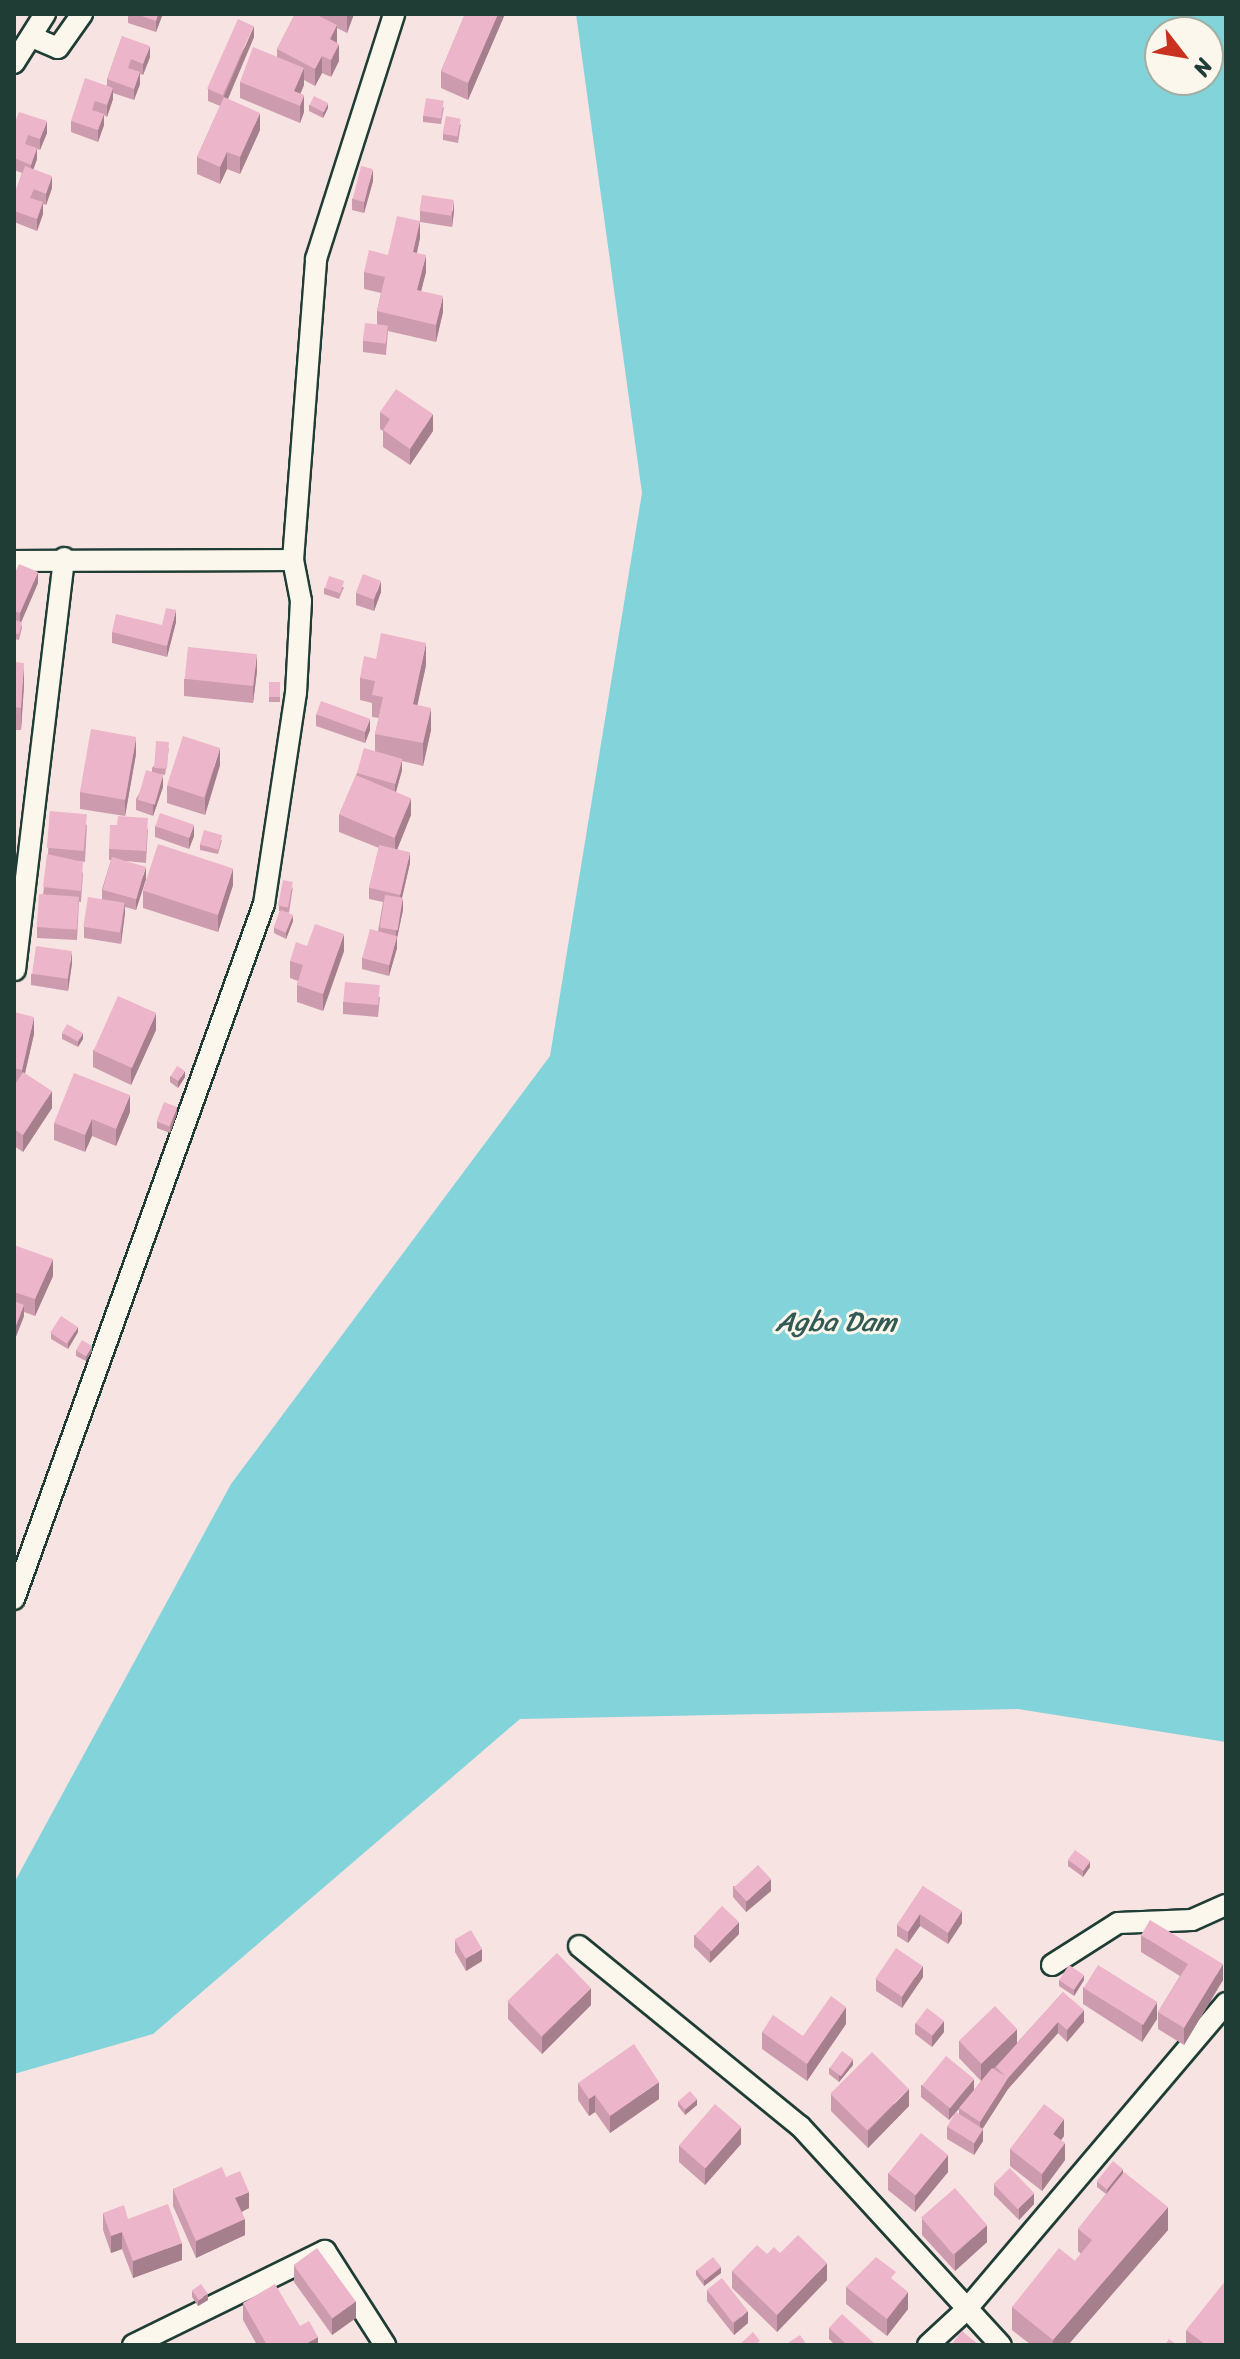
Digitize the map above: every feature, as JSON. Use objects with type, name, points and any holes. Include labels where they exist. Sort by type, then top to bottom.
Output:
[{"type":"street","points":[[14,63],[45,14]]},
{"type":"street","points":[[32,37],[58,48],[82,14]]},
{"type":"street","points":[[14,1599],[264,904],[296,693],[301,601],[293,560],[316,259],[394,14]]},
{"type":"street","points":[[14,561],[64,558],[293,560]]},
{"type":"street","points":[[15,970],[64,558]]},
{"type":"street","points":[[1052,1965],[1118,1923],[1192,1920],[1226,1905]]},
{"type":"street","points":[[579,1946],[800,2126],[965,2311],[1001,2345]]},
{"type":"street","points":[[928,2345],[965,2311],[1226,2003]]},
{"type":"street","points":[[133,2345],[325,2251],[385,2345]]},
{"type":"water","name":"Agba Dam","points":[[576,14],[1226,14],[1226,1742],[1018,1709],[520,1719],[153,2034],[14,2074],[14,1883],[231,1484],[550,1056],[642,493]]},
{"type":"building","points":[[136,14],[158,14],[156,21]]},
{"type":"building","points":[[295,14],[315,14],[337,25],[330,39],[339,44],[331,60],[322,56],[315,69],[277,49]]},
{"type":"building","points":[[465,14],[498,14],[468,83],[441,71]]},
{"type":"building","points":[[238,19],[254,26],[223,95],[207,88]]},
{"type":"building","points":[[122,36],[150,46],[143,64],[131,59],[128,68],[140,72],[134,89],[107,79]]},
{"type":"building","points":[[253,47],[304,68],[294,91],[304,95],[300,106],[240,82]]},
{"type":"building","points":[[85,78],[113,88],[107,105],[95,101],[92,110],[104,114],[98,130],[71,121]]},
{"type":"building","points":[[314,96],[328,103],[324,112],[309,105]]},
{"type":"building","points":[[224,97],[260,113],[240,157],[227,152],[220,167],[197,157]]},
{"type":"building","points":[[426,98],[444,101],[441,119],[423,116]]},
{"type":"building","points":[[19,112],[47,121],[40,139],[28,135],[25,144],[37,148],[31,165],[14,158],[14,125]]},
{"type":"building","points":[[446,116],[461,119],[457,137],[443,134]]},
{"type":"building","points":[[25,166],[52,176],[46,194],[34,189],[30,198],[43,202],[37,219],[14,211],[14,196]]},
{"type":"building","points":[[361,166],[373,169],[364,202],[353,199]]},
{"type":"building","points":[[422,195],[454,200],[451,216],[419,211]]},
{"type":"building","points":[[397,216],[420,221],[413,252],[426,255],[417,290],[443,296],[436,325],[377,311],[385,277],[364,272],[369,250],[388,255]]},
{"type":"building","points":[[365,323],[388,326],[386,344],[363,341]]},
{"type":"building","points":[[396,389],[433,414],[410,449],[383,430],[390,419],[380,412]]},
{"type":"building","points":[[19,564],[38,572],[20,613],[14,611],[14,575]]},
{"type":"building","points":[[363,574],[381,581],[374,599],[356,593]]},
{"type":"building","points":[[329,576],[344,581],[340,593],[325,588]]},
{"type":"building","points":[[166,608],[176,610],[167,646],[112,632],[116,614],[162,625]]},
{"type":"building","points":[[14,620],[22,622],[19,634],[14,633]]},
{"type":"building","points":[[381,633],[426,643],[413,704],[431,708],[423,743],[375,734],[383,697],[372,695],[375,681],[360,678],[364,656],[376,659]]},
{"type":"building","points":[[188,647],[257,654],[253,686],[185,679]]},
{"type":"building","points":[[14,662],[24,663],[21,708],[14,707]]},
{"type":"building","points":[[269,682],[280,682],[280,697],[269,697]]},
{"type":"building","points":[[321,701],[370,719],[365,732],[316,714]]},
{"type":"building","points":[[91,729],[136,737],[125,800],[80,792]]},
{"type":"building","points":[[183,736],[220,748],[204,798],[167,785]]},
{"type":"building","points":[[156,741],[169,742],[167,769],[154,768]]},
{"type":"building","points":[[364,748],[402,759],[395,784],[357,773]]},
{"type":"building","points":[[146,770],[163,775],[155,805],[137,800]]},
{"type":"building","points":[[356,775],[411,798],[394,838],[339,815]]},
{"type":"building","points":[[50,811],[87,814],[84,851],[47,848]]},
{"type":"building","points":[[160,813],[194,825],[189,838],[155,826]]},
{"type":"building","points":[[118,816],[148,818],[146,851],[109,849],[110,825],[117,825]]},
{"type":"building","points":[[204,830],[222,835],[218,850],[200,844]]},
{"type":"building","points":[[158,844],[233,868],[218,915],[143,891]]},
{"type":"building","points":[[379,845],[410,852],[400,895],[369,888]]},
{"type":"building","points":[[47,854],[83,862],[81,891],[43,887]]},
{"type":"building","points":[[112,857],[146,867],[136,899],[103,890]]},
{"type":"building","points":[[283,880],[293,882],[288,907],[278,906]]},
{"type":"building","points":[[39,894],[79,897],[77,930],[37,927]]},
{"type":"building","points":[[385,895],[403,898],[398,930],[380,928]]},
{"type":"building","points":[[88,897],[125,903],[120,932],[83,927]]},
{"type":"building","points":[[281,910],[293,915],[286,933],[274,927]]},
{"type":"building","points":[[315,924],[344,934],[323,994],[297,985],[303,965],[290,961],[296,942],[307,946]]},
{"type":"building","points":[[370,929],[397,936],[389,965],[362,958]]},
{"type":"building","points":[[36,946],[72,951],[68,979],[32,974]]},
{"type":"building","points":[[345,982],[380,985],[378,1005],[343,1002]]},
{"type":"building","points":[[118,996],[156,1013],[132,1068],[94,1051]]},
{"type":"building","points":[[14,1012],[34,1017],[22,1070],[14,1068]]},
{"type":"building","points":[[67,1024],[83,1033],[78,1041],[62,1033]]},
{"type":"building","points":[[177,1066],[185,1071],[178,1081],[171,1076]]},
{"type":"building","points":[[23,1072],[52,1091],[23,1135],[14,1129],[14,1086]]},
{"type":"building","points":[[74,1073],[130,1095],[116,1129],[92,1119],[85,1135],[54,1123]]},
{"type":"building","points":[[164,1102],[177,1107],[170,1127],[156,1122]]},
{"type":"building","points":[[14,1245],[53,1259],[35,1299],[14,1292]]},
{"type":"building","points":[[14,1301],[24,1305],[15,1328],[14,1328]]},
{"type":"building","points":[[61,1316],[78,1327],[67,1344],[50,1333]]},
{"type":"building","points":[[82,1340],[92,1346],[86,1356],[76,1350]]},
{"type":"building","points":[[1075,1850],[1090,1861],[1083,1871],[1068,1860]]},
{"type":"building","points":[[758,1865],[771,1879],[747,1901],[734,1888]]},
{"type":"building","points":[[923,1886],[962,1911],[948,1933],[920,1914],[908,1932],[897,1925]]},
{"type":"building","points":[[722,1906],[739,1922],[712,1951],[695,1935]]},
{"type":"building","points":[[1150,1920],[1223,1964],[1184,2028],[1158,2012],[1188,1964],[1141,1935]]},
{"type":"building","points":[[471,1930],[482,1949],[466,1959],[455,1939]]},
{"type":"building","points":[[896,1948],[923,1966],[902,1997],[875,1979]]},
{"type":"building","points":[[557,1953],[591,1988],[541,2036],[507,2001]]},
{"type":"building","points":[[1069,1965],[1084,1975],[1074,1990],[1059,1980]]},
{"type":"building","points":[[1098,1965],[1157,2002],[1143,2025],[1084,1988]]},
{"type":"building","points":[[1063,1992],[1084,2010],[1067,2030],[1058,2022],[1008,2078],[980,2122],[959,2108],[992,2068],[1005,2076],[996,2067]]},
{"type":"building","points":[[831,1996],[846,2007],[807,2064],[762,2032],[773,2015],[803,2036]]},
{"type":"building","points":[[995,2006],[1017,2029],[981,2064],[959,2041]]},
{"type":"building","points":[[927,2008],[944,2021],[932,2036],[916,2023]]},
{"type":"building","points":[[634,2044],[659,2082],[610,2116],[595,2095],[589,2099],[578,2083]]},
{"type":"building","points":[[842,2051],[853,2059],[841,2076],[830,2068]]},
{"type":"building","points":[[872,2052],[909,2089],[867,2130],[830,2094]]},
{"type":"building","points":[[946,2056],[974,2079],[950,2108],[922,2086]]},
{"type":"building","points":[[690,2091],[697,2099],[685,2110],[678,2101]]},
{"type":"building","points":[[715,2104],[741,2127],[705,2168],[679,2146]]},
{"type":"building","points":[[1044,2104],[1064,2119],[1053,2134],[1065,2143],[1042,2174],[1010,2149]]},
{"type":"building","points":[[956,2112],[983,2129],[974,2143],[947,2126]]},
{"type":"building","points":[[921,2133],[948,2155],[915,2195],[888,2173]]},
{"type":"building","points":[[1113,2161],[1123,2169],[1107,2189],[1097,2181]]},
{"type":"building","points":[[222,2167],[226,2177],[240,2171],[249,2192],[235,2198],[245,2219],[196,2241],[173,2189]]},
{"type":"building","points":[[1010,2168],[1034,2193],[1018,2209],[993,2184]]},
{"type":"building","points":[[1124,2172],[1168,2207],[1053,2340],[1012,2307],[1059,2248],[1075,2261],[1092,2240],[1078,2229]]},
{"type":"building","points":[[955,2188],[987,2225],[953,2255],[921,2218]]},
{"type":"building","points":[[168,2204],[182,2243],[133,2261],[122,2232],[111,2236],[103,2213],[124,2205],[128,2219]]},
{"type":"building","points":[[798,2235],[827,2263],[777,2315],[732,2271],[757,2245],[767,2254],[774,2247],[780,2253]]},
{"type":"building","points":[[317,2248],[356,2301],[332,2318],[294,2265]]},
{"type":"building","points":[[713,2257],[721,2267],[705,2280],[697,2270]]},
{"type":"building","points":[[876,2257],[896,2272],[891,2278],[908,2292],[887,2319],[846,2287]]},
{"type":"building","points":[[722,2278],[748,2311],[733,2323],[707,2290]]},
{"type":"building","points":[[1226,2280],[1226,2345],[1206,2345],[1186,2330]]},
{"type":"building","points":[[201,2284],[208,2294],[199,2300],[192,2290]]},
{"type":"building","points":[[275,2284],[300,2326],[309,2321],[318,2337],[304,2345],[267,2345],[243,2303]]},
{"type":"building","points":[[842,2314],[876,2345],[847,2345],[829,2328]]},
{"type":"building","points":[[962,2331],[979,2345],[951,2345]]},
{"type":"building","points":[[753,2332],[760,2341],[755,2345],[739,2345]]},
{"type":"building","points":[[800,2335],[807,2345],[785,2345]]}]
